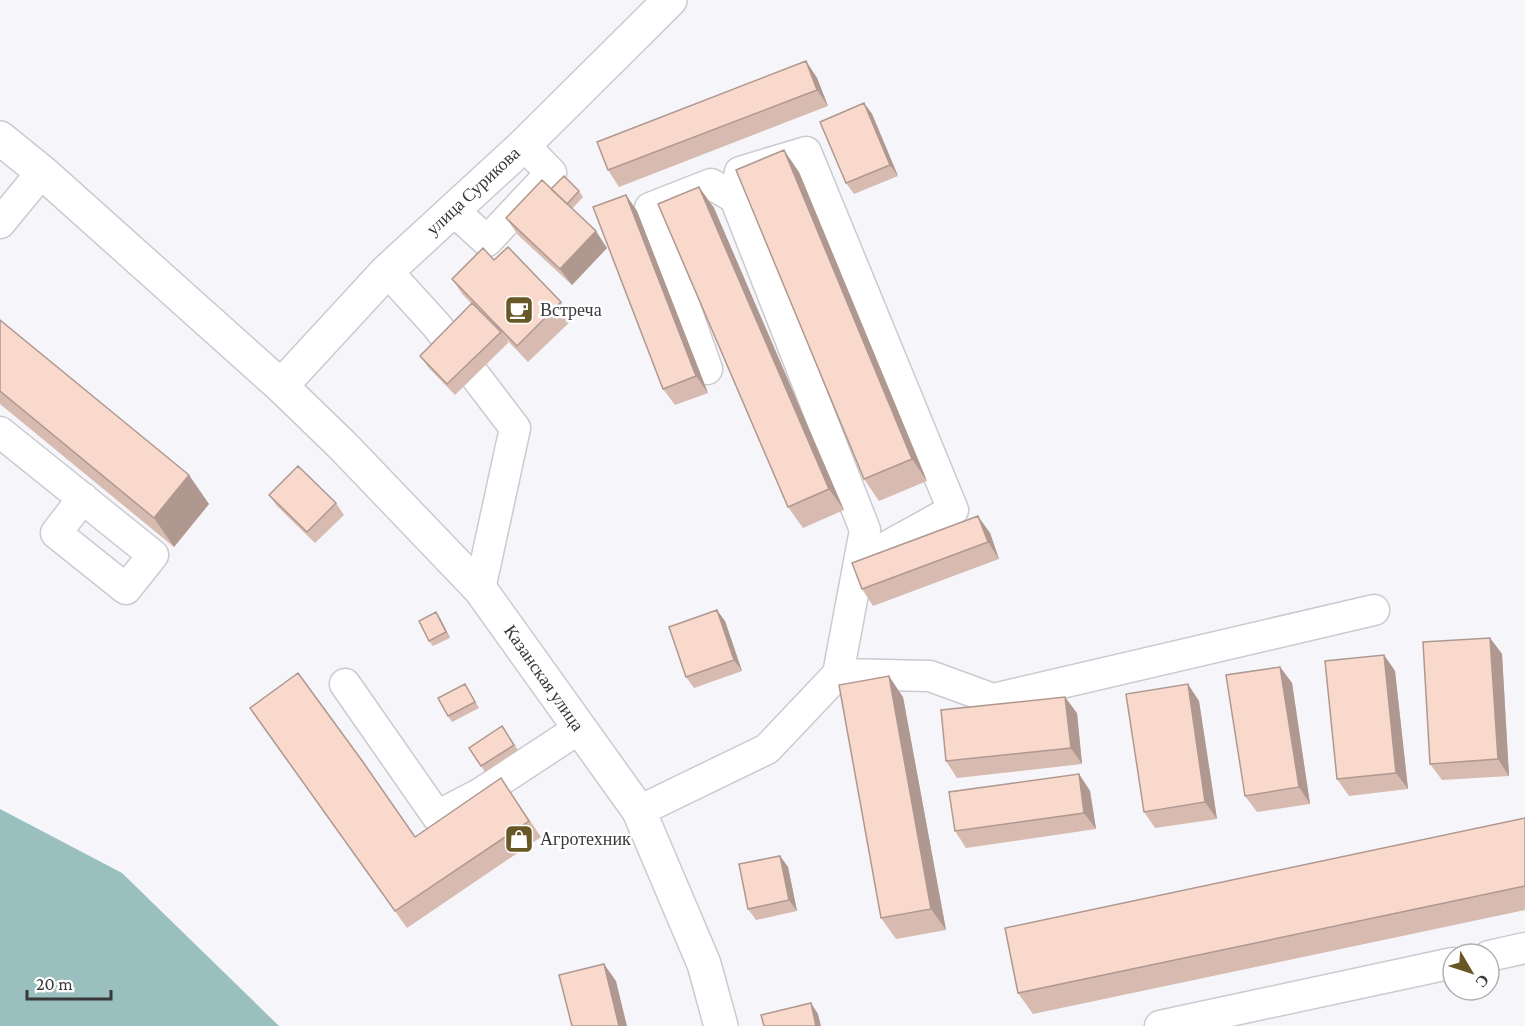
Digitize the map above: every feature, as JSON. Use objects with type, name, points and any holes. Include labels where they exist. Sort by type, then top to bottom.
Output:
[{"type":"main road","name":"улица Сурикова","points":[[281,386],[387,271],[524,145],[670,0]]},
{"type":"main road","name":"Казанская улица","points":[[0,138],[42,172],[281,386],[343,446],[480,589],[639,811],[704,964],[721,1026]]},
{"type":"lane","points":[[453,210],[487,241],[551,173],[524,145]]},
{"type":"lane","points":[[639,811],[767,749],[838,674],[859,562],[865,530],[735,198],[740,172],[806,152],[953,510],[859,562]]},
{"type":"lane","points":[[0,223],[42,172]]},
{"type":"lane","points":[[707,369],[650,208],[711,184],[735,198]]},
{"type":"lane","points":[[387,271],[437,326],[515,428],[480,589]]},
{"type":"lane","points":[[0,432],[83,498]]},
{"type":"lane","points":[[838,674],[930,676],[993,699],[1374,610]]},
{"type":"lane","points":[[345,684],[437,816],[481,793],[579,728]]},
{"type":"lane","points":[[1501,953],[1525,948]]},
{"type":"lane","points":[[1160,1026],[1441,966]]},
{"type":"water","points":[[0,809],[122,873],[279,1026],[0,1026]]},
{"type":"building","points":[[806,61],[817,90],[608,170],[597,142]]},
{"type":"building","points":[[864,103],[890,165],[846,183],[820,122]]},
{"type":"building","points":[[784,150],[912,459],[864,479],[736,170]]},
{"type":"building","points":[[564,176],[579,191],[567,204],[551,189]]},
{"type":"building","points":[[542,180],[596,231],[560,269],[506,218]]},
{"type":"building","points":[[699,187],[829,489],[788,507],[658,204]]},
{"type":"building","points":[[626,195],[696,376],[663,389],[593,207]]},
{"type":"building","points":[[508,247],[561,302],[517,346],[452,279],[483,248],[494,260]]},
{"type":"building","points":[[472,303],[501,332],[447,384],[420,356]]},
{"type":"building","points":[[0,320],[189,475],[154,518],[0,391]]},
{"type":"building","points":[[298,466],[336,503],[307,532],[269,495]]},
{"type":"building","points":[[978,516],[988,542],[862,589],[852,563]]},
{"type":"building","points":[[717,610],[734,660],[686,677],[669,627]]},
{"type":"building","points":[[436,612],[446,632],[429,641],[419,621]]},
{"type":"building","points":[[1490,638],[1498,759],[1430,764],[1423,642]]},
{"type":"building","points":[[1384,655],[1396,773],[1337,779],[1325,661]]},
{"type":"building","points":[[1280,667],[1299,787],[1245,796],[1226,675]]},
{"type":"building","points":[[298,673],[415,837],[501,778],[529,821],[395,911],[250,708]]},
{"type":"building","points":[[889,676],[931,909],[881,918],[839,685]]},
{"type":"building","points":[[465,684],[475,702],[448,716],[438,698]]},
{"type":"building","points":[[1188,684],[1205,802],[1144,812],[1126,694]]},
{"type":"building","points":[[1065,697],[1071,748],[946,761],[941,710]]},
{"type":"building","points":[[502,726],[514,745],[481,766],[469,748]]},
{"type":"building","points":[[1079,774],[1084,813],[955,831],[949,792]]},
{"type":"building","points":[[1525,818],[1525,886],[1018,993],[1005,928]]},
{"type":"building","points":[[780,856],[789,900],[748,909],[739,864]]},
{"type":"building","points":[[604,964],[619,1026],[572,1026],[559,975]]},
{"type":"building","points":[[811,1003],[816,1026],[764,1026],[761,1015]]},
{"type":"place","name":"Встреча","points":[[519,310]]},
{"type":"place","name":"Агротехник","points":[[519,839]]}]
